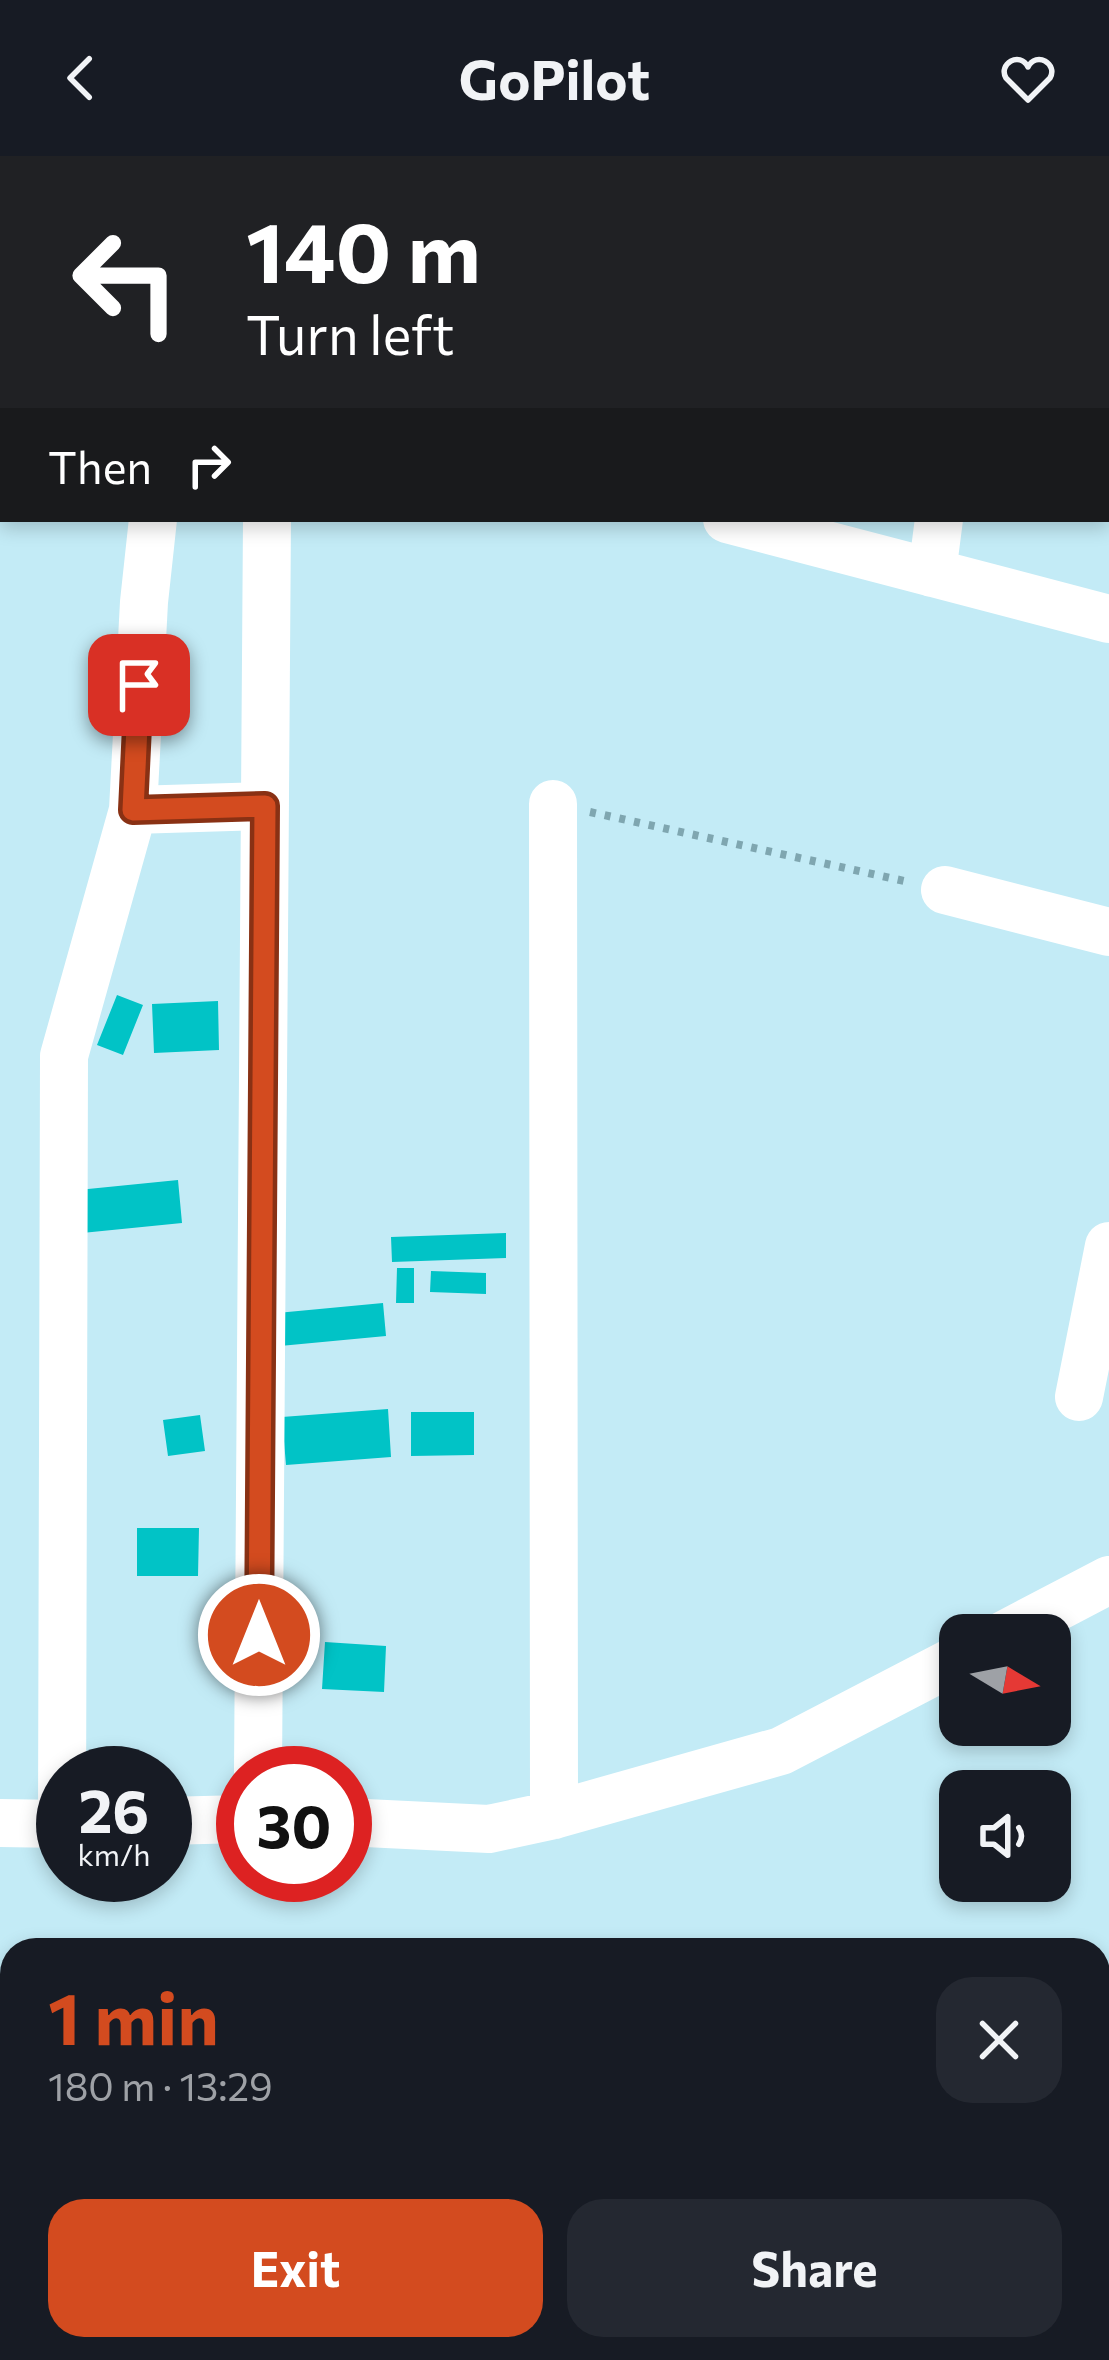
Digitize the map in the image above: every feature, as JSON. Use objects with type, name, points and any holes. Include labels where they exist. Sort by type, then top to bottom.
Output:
[{"type":"street","points":[[63,1746],[64,1056],[133,810],[153,522]]},
{"type":"street","points":[[258,1746],[267,522]]},
{"type":"street","points":[[740,522],[1109,619]]},
{"type":"street","points":[[932,572],[939,522]]},
{"type":"street","points":[[554,804],[554,1815]]},
{"type":"street","points":[[133,810],[265,806]]},
{"type":"street","points":[[945,890],[1109,932]]},
{"type":"street","points":[[1079,1397],[1109,1246]]},
{"type":"street","points":[[1044,1614],[1109,1580]]},
{"type":"street","points":[[372,1823],[489,1828],[554,1815],[781,1751],[939,1669]]},
{"type":"street","points":[[0,1823],[36,1824]]},
{"type":"path","points":[[554,804],[945,890]]},
{"type":"building","points":[[117,995],[143,1005],[123,1055],[97,1045]]},
{"type":"building","points":[[218,1001],[219,1050],[154,1053],[152,1004]]},
{"type":"building","points":[[178,1180],[182,1223],[82,1233],[78,1190]]},
{"type":"building","points":[[506,1233],[506,1258],[392,1262],[391,1237]]},
{"type":"building","points":[[397,1268],[414,1268],[414,1303],[396,1303]]},
{"type":"building","points":[[431,1271],[486,1273],[486,1294],[430,1292]]},
{"type":"building","points":[[383,1303],[386,1336],[280,1346],[277,1313]]},
{"type":"building","points":[[388,1409],[391,1457],[286,1465],[282,1417]]},
{"type":"building","points":[[411,1412],[474,1412],[474,1455],[411,1456]]},
{"type":"building","points":[[200,1415],[205,1451],[168,1456],[163,1420]]},
{"type":"building","points":[[137,1528],[199,1528],[198,1576],[137,1576]]},
{"type":"building","points":[[325,1642],[386,1646],[384,1692],[322,1689]]},
{"type":"route","points":[[139,685],[133,810],[265,806],[259,1635]]}]
